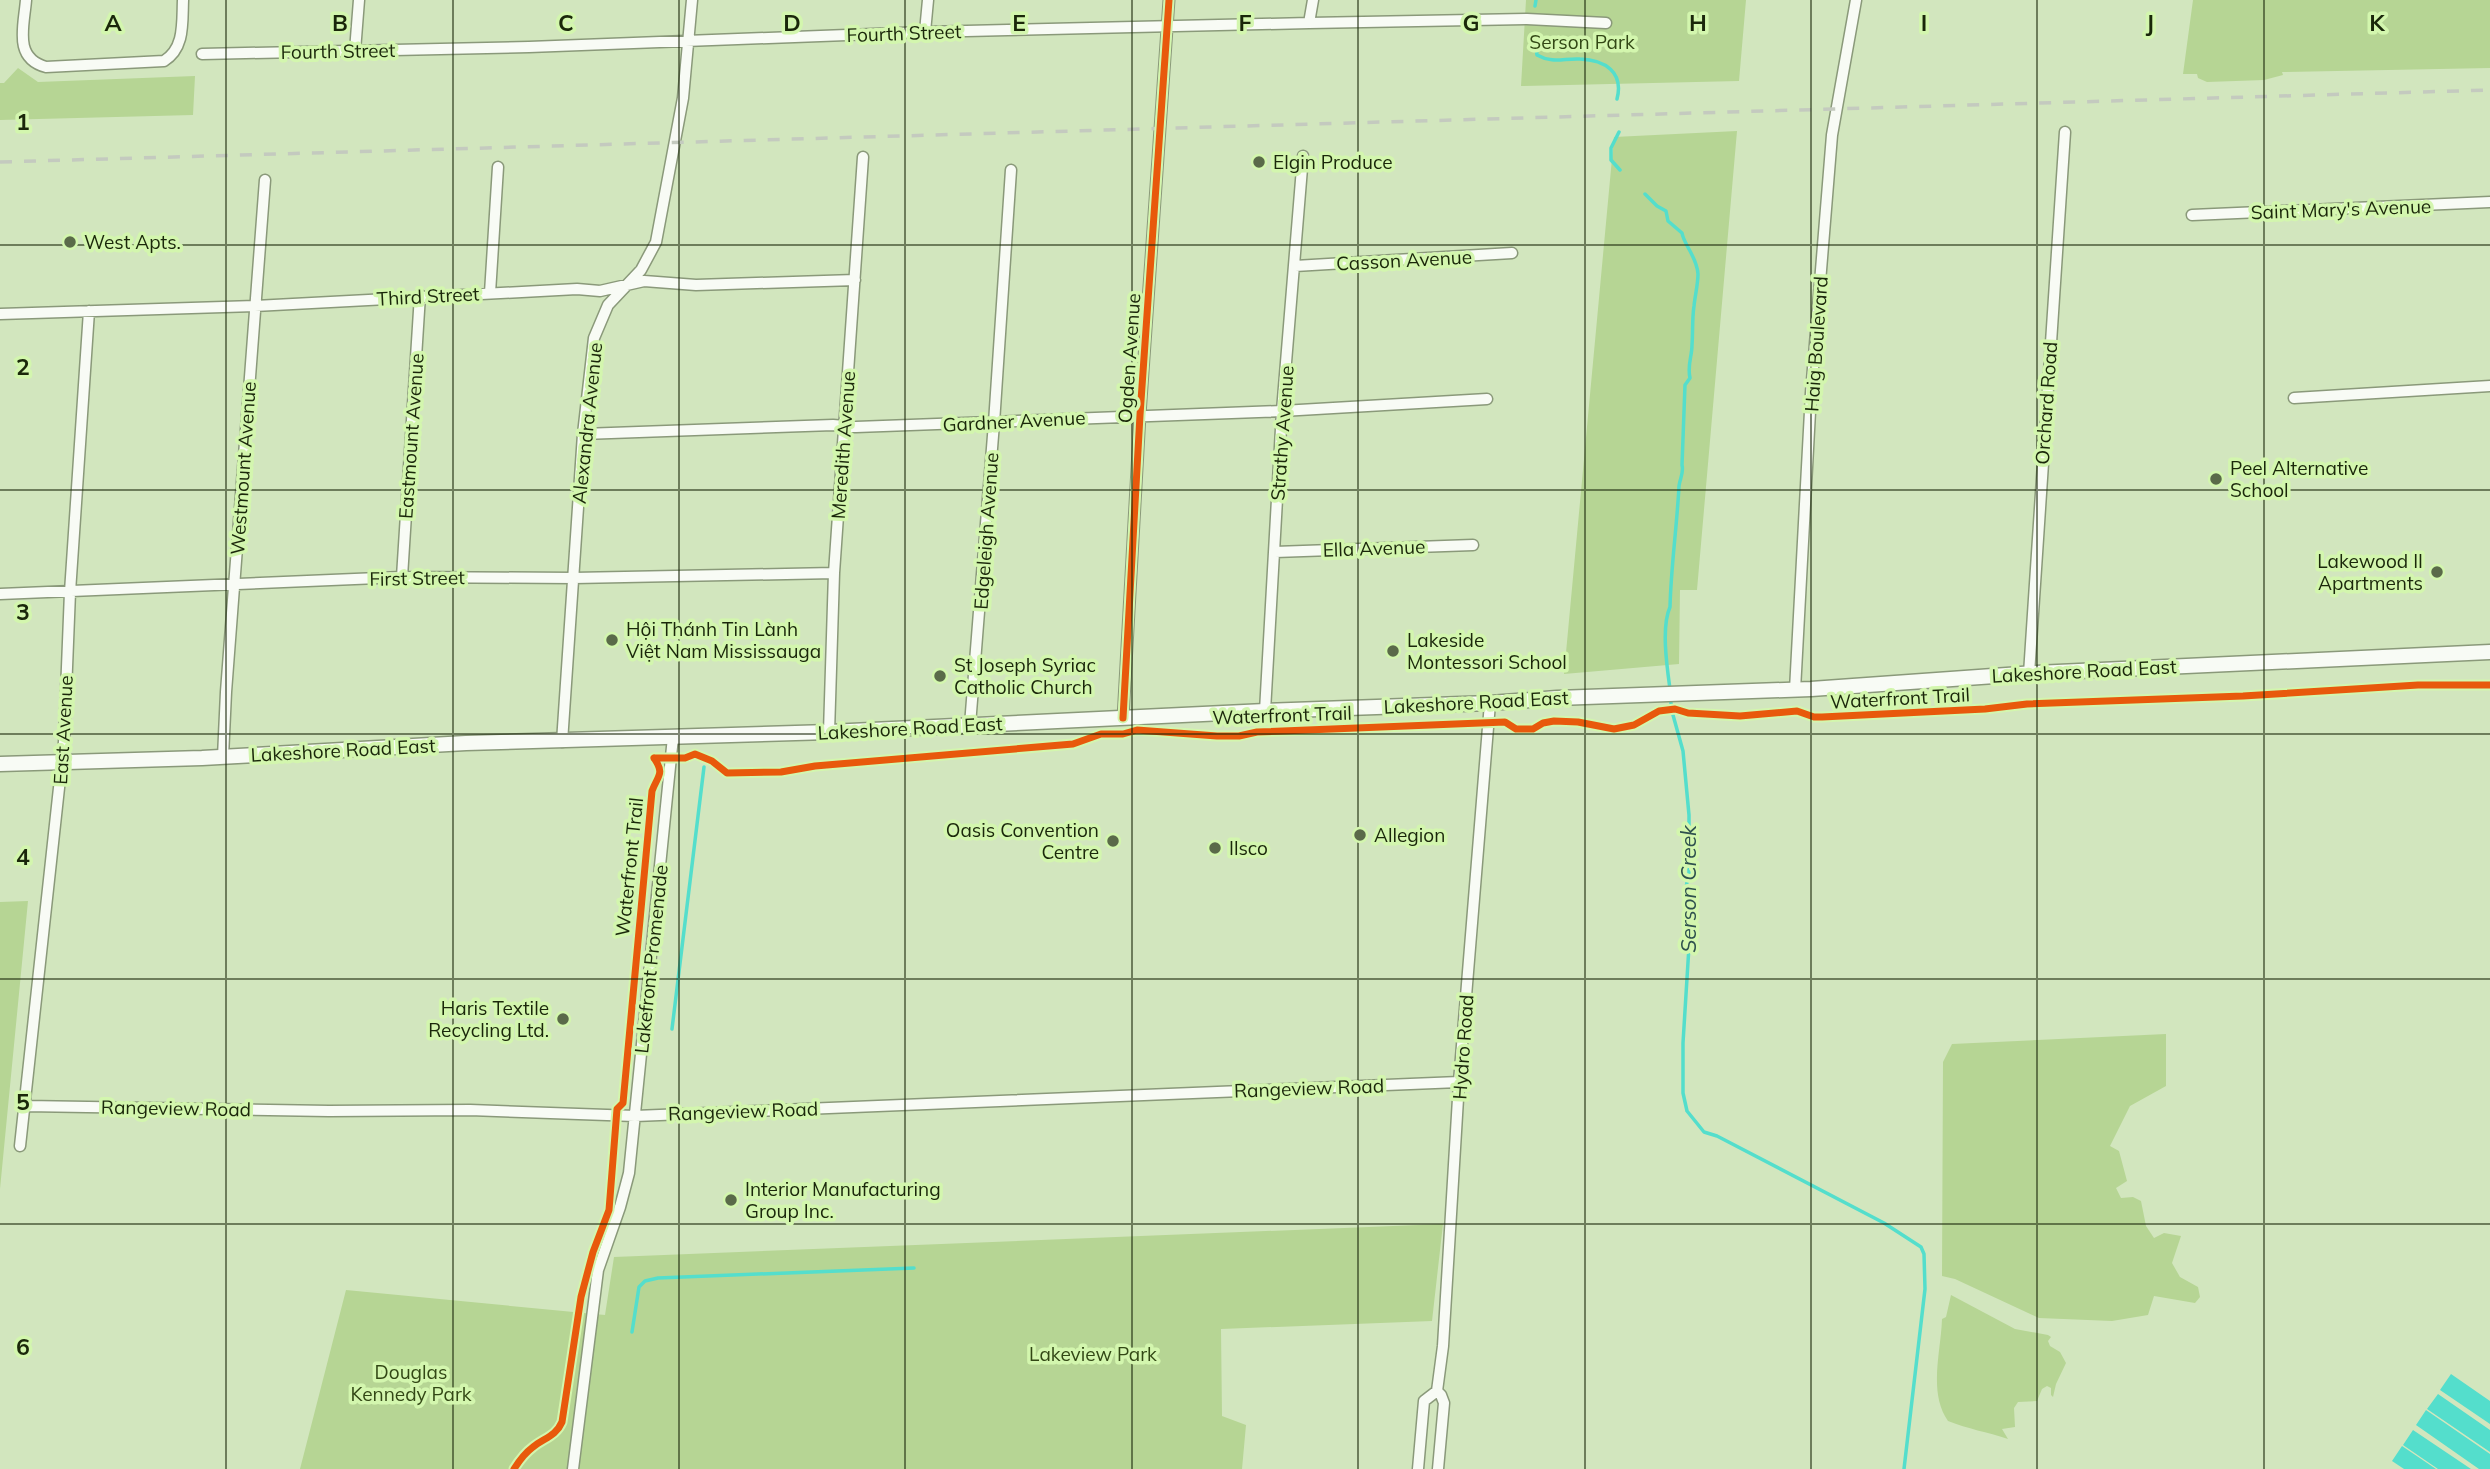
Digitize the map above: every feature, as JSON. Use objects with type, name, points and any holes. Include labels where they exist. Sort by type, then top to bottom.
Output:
[{"type":"main road","name":"Lakeshore Road East","points":[[0,764],[62,764],[466,743],[829,732],[1557,698],[1795,690],[2029,674],[2490,652]]},
{"type":"street","points":[[26,0],[22,42],[25,54],[36,64],[46,66],[164,61],[174,55],[180,43],[183,0]]},
{"type":"street","points":[[355,51],[359,0]]},
{"type":"street","name":"Alexandra Avenue","points":[[562,742],[583,433],[594,338],[608,306],[650,256],[661,224],[683,98],[692,0]]},
{"type":"street","points":[[925,32],[928,0]]},
{"type":"street","name":"Ogden Avenue","points":[[1123,718],[1140,415],[1169,0]]},
{"type":"street","points":[[1309,23],[1313,0]]},
{"type":"street","name":"Haig Boulevard","points":[[1795,690],[1811,393],[1832,135],[1856,0]]},
{"type":"street","name":"Fourth Street","points":[[202,54],[1309,23],[1527,19],[1606,23]]},
{"type":"street","name":"Orchard Road","points":[[2029,674],[2065,132]]},
{"type":"street","name":"Strathy Avenue","points":[[1265,711],[1282,411],[1303,156]]},
{"type":"street","name":"Meredith Avenue","points":[[829,732],[834,573],[863,158]]},
{"type":"street","points":[[490,293],[498,167]]},
{"type":"street","name":"Edgeleigh Avenue","points":[[970,725],[995,423],[1011,170]]},
{"type":"street","name":"Westmount Avenue","points":[[223,757],[265,180]]},
{"type":"street","name":"Saint Mary's Avenue","points":[[2192,215],[2490,202]]},
{"type":"street","name":"Casson Avenue","points":[[1295,265],[1512,253]]},
{"type":"street","name":"Third Street","points":[[0,314],[255,306],[420,295],[577,289],[600,291],[644,281],[696,285],[855,280]]},
{"type":"street","name":"Eastmount Avenue","points":[[402,578],[420,295]]},
{"type":"street","name":"East Avenue","points":[[20,1146],[62,764],[70,592],[89,311]]},
{"type":"street","points":[[2294,398],[2490,386]]},
{"type":"street","name":"Gardner Avenue","points":[[583,433],[819,425],[995,423],[1282,411],[1486,398]]},
{"type":"street","name":"Ella Avenue","points":[[1275,552],[1473,545]]},
{"type":"street","name":"First Street","points":[[0,594],[402,578],[834,573]]},
{"type":"street","name":"Hydro Road","points":[[1437,1391],[1444,1336],[1459,1082],[1490,703]]},
{"type":"street","name":"Lakefront Promenade","points":[[573,1469],[597,1270],[620,1207],[629,1173],[673,737]]},
{"type":"street","name":"Rangeview Road","points":[[26,1106],[330,1111],[470,1110],[635,1116],[1459,1082]]},
{"type":"street","points":[[1418,1469],[1424,1401],[1437,1391],[1444,1403],[1438,1469]]},
{"type":"green space","name":"Serson Park","points":[[1526,0],[1746,0],[1739,81],[1521,86]]},
{"type":"green space","points":[[2193,0],[2490,0],[2490,68],[2282,72],[2283,75],[2264,80],[2207,82],[2198,78],[2197,74],[2183,74]]},
{"type":"green space","points":[[18,68],[38,82],[195,76],[193,115],[0,120],[0,83],[4,83]]},
{"type":"green space","points":[[1737,131],[1697,590],[1680,590],[1679,664],[1564,674],[1614,137]]},
{"type":"green space","points":[[28,901],[0,1189],[0,902]]},
{"type":"green space","points":[[2166,1034],[2166,1086],[2130,1106],[2110,1146],[2119,1151],[2127,1181],[2116,1188],[2121,1198],[2133,1197],[2141,1201],[2146,1226],[2154,1238],[2164,1233],[2181,1236],[2172,1263],[2180,1277],[2198,1287],[2200,1297],[2195,1303],[2154,1296],[2148,1315],[2112,1321],[2039,1318],[1955,1279],[1942,1276],[1943,1062],[1952,1044]]},
{"type":"green space","name":"Lakeview Park","points":[[1443,1224],[1432,1321],[1221,1329],[1222,1416],[1246,1425],[1242,1469],[300,1469],[346,1290],[605,1315],[614,1257]]},
{"type":"green space","points":[[1951,1295],[2015,1329],[2048,1335],[2051,1337],[2048,1341],[2050,1346],[2060,1352],[2066,1363],[2053,1397],[2051,1388],[2047,1386],[2042,1389],[2037,1401],[2018,1402],[2014,1408],[2015,1427],[2002,1429],[2008,1439],[1948,1421],[1942,1410],[1938,1397],[1937,1372],[1942,1319],[1946,1317]]},
{"type":"water","points":[[2451,1374],[2490,1401],[2490,1424],[2440,1390]]},
{"type":"water","points":[[2438,1394],[2490,1430],[2490,1452],[2427,1409]]},
{"type":"water","points":[[2426,1410],[2490,1454],[2490,1469],[2479,1469],[2416,1425]]},
{"type":"water","points":[[2413,1430],[2471,1469],[2438,1469],[2403,1445]]},
{"type":"water","points":[[2402,1446],[2436,1469],[2404,1469],[2392,1461]]},
{"type":"waterway","name":"Serson Creek","points":[[1535,6],[1536,0]]},
{"type":"waterway","name":"Serson Creek","points":[[1534,34],[1537,55],[1543,58],[1589,60],[1605,65],[1618,82],[1617,99]]},
{"type":"waterway","name":"Serson Creek","points":[[1619,132],[1611,148],[1611,160],[1620,170]]},
{"type":"waterway","name":"Serson Creek","points":[[1645,194],[1666,211],[1668,221],[1682,233],[1698,274],[1690,378],[1685,385],[1683,471],[1679,486],[1670,607],[1666,625],[1670,689]]},
{"type":"waterway","name":"Serson Creek","points":[[1670,697],[1683,751],[1689,815],[1689,873],[1685,892],[1690,930],[1683,1043],[1683,1093],[1687,1111],[1704,1132],[1717,1136],[1884,1223],[1921,1247],[1924,1254],[1925,1289],[1904,1469]]},
{"type":"waterway","points":[[672,1029],[704,767]]},
{"type":"waterway","points":[[632,1332],[639,1287],[645,1281],[658,1278],[914,1268]]},
{"type":"railway","points":[[0,162],[2490,90]]},
{"type":"cycle path","points":[[1123,718],[1140,415],[1169,0]]},
{"type":"cycle path","name":"Waterfront Trail","points":[[654,758],[685,758],[695,754],[712,761],[727,773],[781,772],[815,766],[1073,744],[1101,734],[1123,734],[1137,730],[1239,736],[1257,732],[1505,722],[1516,729],[1533,729],[1554,721],[1578,722],[1614,729],[1634,725],[1659,711],[1675,709],[1688,713],[1740,716],[1797,711],[1822,717],[2418,685],[2490,685]]},
{"type":"cycle path","name":"Waterfront Trail","points":[[514,1469],[527,1452],[553,1434],[562,1422],[581,1297],[593,1252],[609,1210],[617,1109],[623,1103],[652,791],[660,771],[654,758]]},
{"type":"place","name":"Elgin Produce","points":[[1259,162]]},
{"type":"place","name":"West Apts.","points":[[70,242]]},
{"type":"place","name":"Peel Alternative School","points":[[2216,479]]},
{"type":"place","name":"Lakewood II Apartments","points":[[2437,572]]},
{"type":"place","name":"Hội Thánh Tin Lành Việt Nam Mississauga","points":[[612,640]]},
{"type":"place","name":"Lakeside Montessori School","points":[[1393,651]]},
{"type":"place","name":"St Joseph Syriac Catholic Church","points":[[940,676]]},
{"type":"place","name":"Allegion","points":[[1360,835]]},
{"type":"place","name":"Oasis Convention Centre","points":[[1113,841]]},
{"type":"place","name":"Ilsco","points":[[1215,848]]},
{"type":"place","name":"Haris Textile Recycling Ltd.","points":[[563,1019]]},
{"type":"place","name":"Interior Manufacturing Group Inc.","points":[[731,1200]]},
{"type":"park label","name":"Douglas Kennedy Park","points":[[411,1383]]}]
